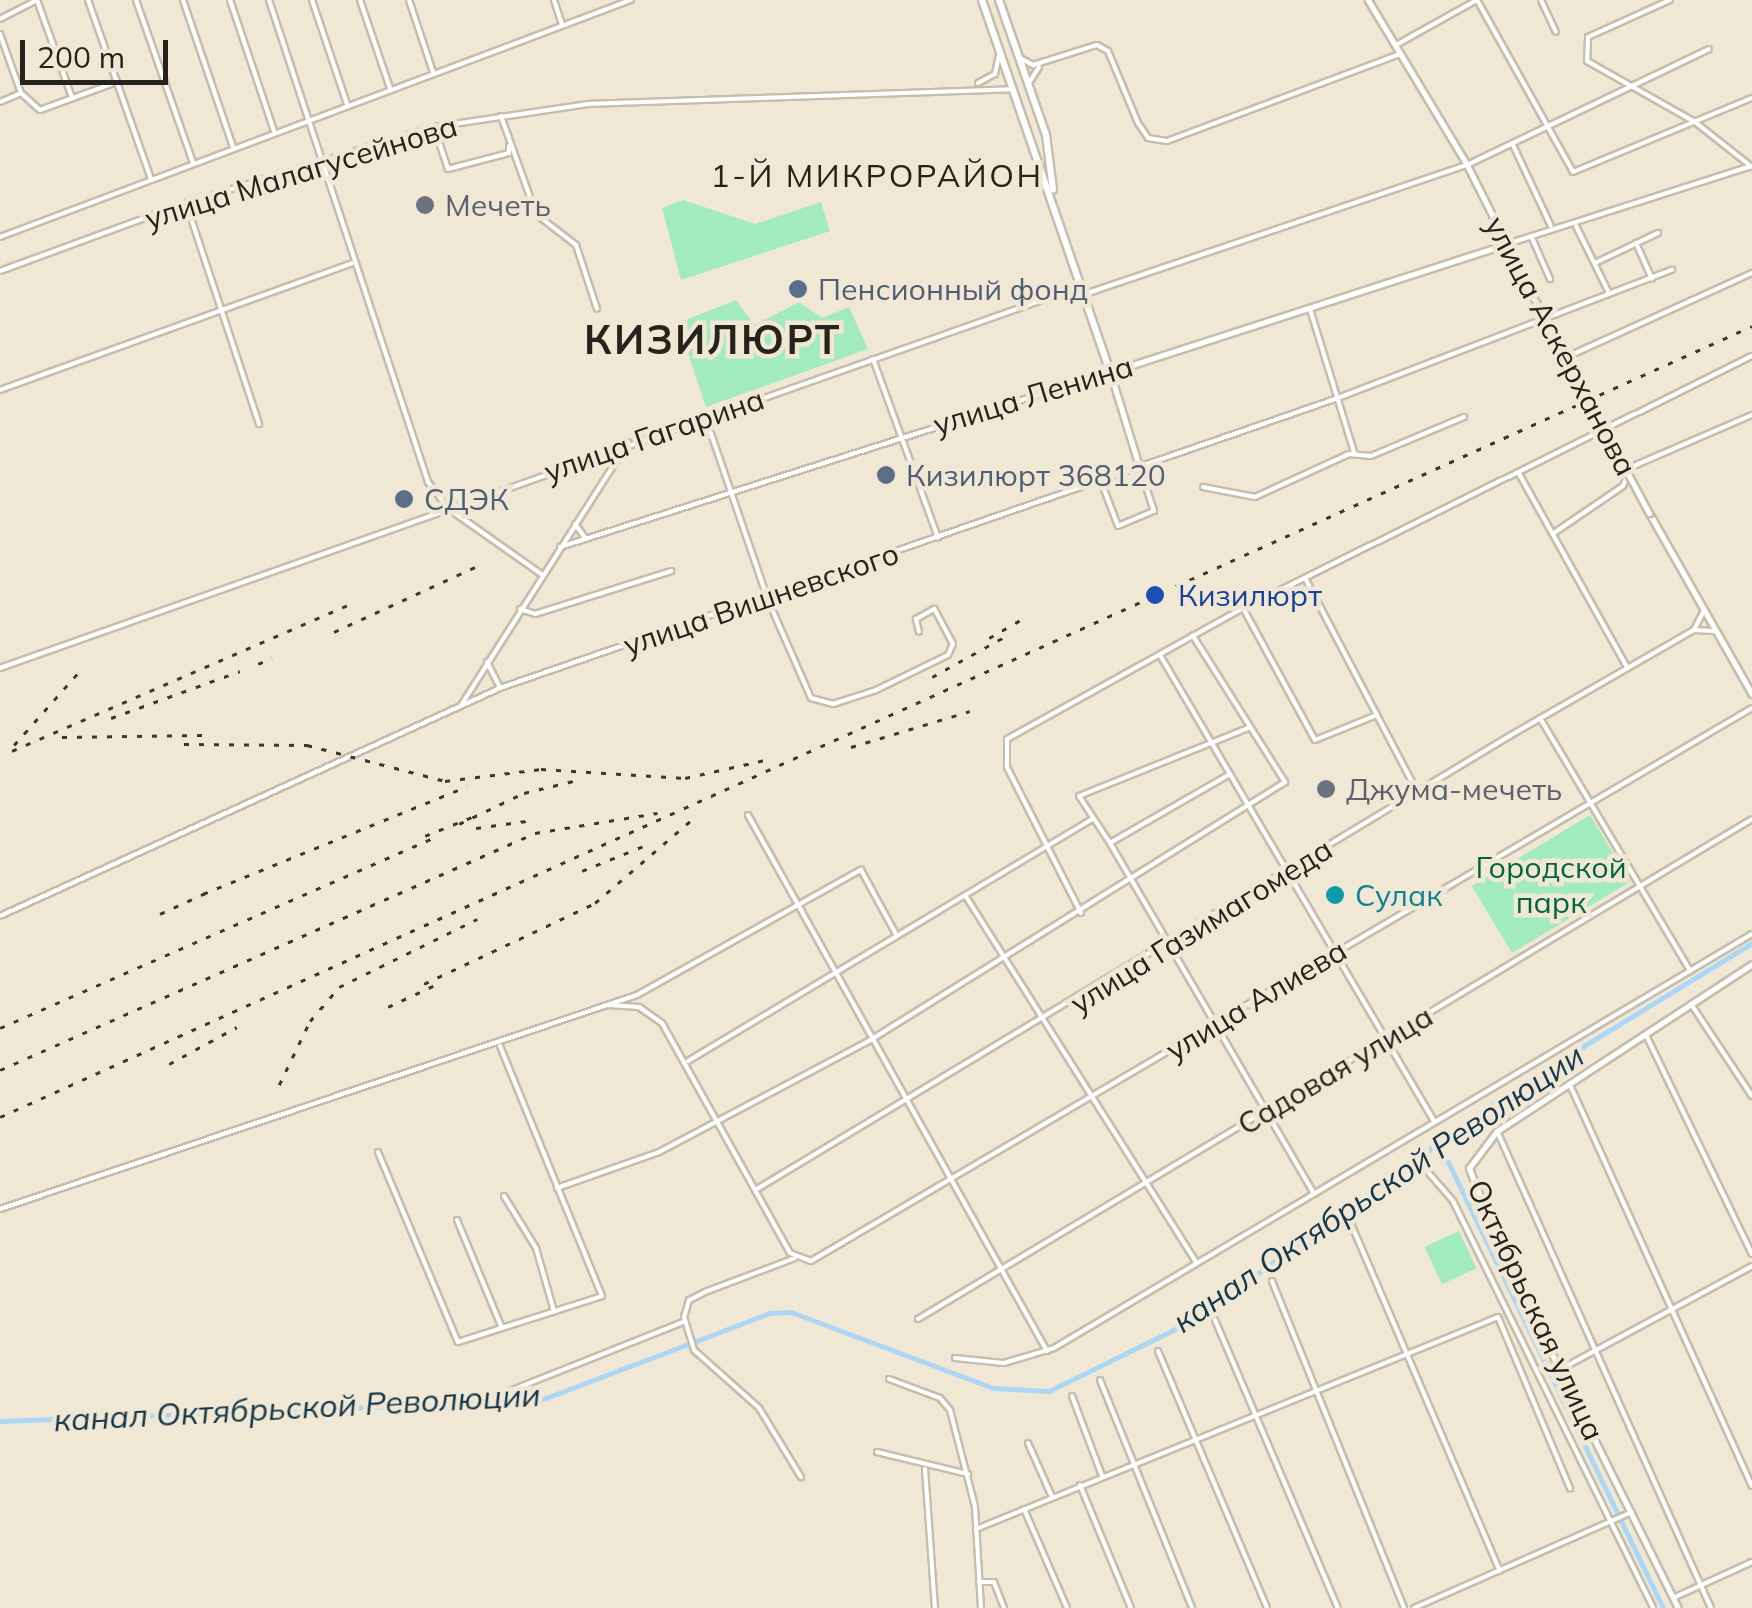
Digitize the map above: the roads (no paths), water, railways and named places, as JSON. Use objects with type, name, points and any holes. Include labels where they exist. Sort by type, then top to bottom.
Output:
[{"type":"main road","points":[[982,0],[1024,127],[1054,196],[1110,372]]},
{"type":"main road","points":[[999,0],[1042,124],[1054,196]]},
{"type":"main road","points":[[986,18],[996,8],[1005,13]]},
{"type":"main road","points":[[1024,127],[1036,134],[1042,124]]},
{"type":"street","points":[[0,18],[37,0],[72,98]]},
{"type":"street","points":[[88,0],[151,179]]},
{"type":"street","points":[[136,0],[193,163]]},
{"type":"street","points":[[183,0],[233,147]]},
{"type":"street","points":[[230,0],[274,131]]},
{"type":"street","points":[[280,0],[270,3],[304,120],[420,464],[449,509],[541,574]]},
{"type":"street","points":[[312,0],[347,104]]},
{"type":"street","points":[[360,0],[390,88]]},
{"type":"street","points":[[409,0],[433,72]]},
{"type":"street","points":[[554,0],[562,25]]},
{"type":"street","points":[[603,0],[606,9]]},
{"type":"street","points":[[0,237],[631,0]]},
{"type":"street","name":"улица Аскерханова","points":[[1368,0],[1467,165],[1649,513],[1752,694]]},
{"type":"street","points":[[1396,46],[1477,0],[1573,172],[1752,98]]},
{"type":"street","points":[[1540,0],[1556,32]]},
{"type":"street","points":[[1670,0],[1583,41],[1586,61],[1622,86],[1695,122],[1752,166]]},
{"type":"street","points":[[0,34],[21,93],[40,110],[117,82]]},
{"type":"street","points":[[1022,59],[1042,64],[1097,45],[1108,51],[1138,123],[1148,138],[1167,141],[1400,54]]},
{"type":"street","name":"улица Гагарина","points":[[0,668],[628,442],[1467,165],[1622,86],[1709,49]]},
{"type":"street","points":[[968,85],[991,78],[999,55]]},
{"type":"street","points":[[1029,83],[1042,64]]},
{"type":"street","name":"улица Малагусейнова","points":[[0,271],[186,203],[434,127],[588,104],[968,85],[1010,88]]},
{"type":"street","points":[[0,102],[21,93]]},
{"type":"street","points":[[502,116],[536,214],[576,245],[597,309]]},
{"type":"street","points":[[434,127],[448,170],[509,153],[510,142]]},
{"type":"street","points":[[1513,144],[1552,228]]},
{"type":"street","points":[[1507,244],[1552,228],[1576,226],[1752,166]]},
{"type":"street","points":[[186,203],[259,424]]},
{"type":"street","points":[[1576,226],[1610,294]]},
{"type":"street","points":[[1594,263],[1658,233]]},
{"type":"street","points":[[1531,236],[1550,279]]},
{"type":"street","points":[[1636,243],[1652,279]]},
{"type":"street","name":"улица Ленина","points":[[560,547],[731,489],[1507,244]]},
{"type":"street","points":[[0,390],[352,263]]},
{"type":"street","name":"улица Вишневского","points":[[0,916],[500,688],[768,600],[1098,476],[1338,398],[1672,270]]},
{"type":"street","points":[[1570,355],[1752,273]]},
{"type":"street","points":[[1310,308],[1354,454]]},
{"type":"street","points":[[1081,913],[1047,849],[1003,744],[1243,608],[1752,356]]},
{"type":"street","points":[[873,359],[938,538]]},
{"type":"street","points":[[1098,476],[1118,526],[1154,511],[1110,372]]},
{"type":"street","points":[[1554,532],[1623,486],[1631,467],[1752,415]]},
{"type":"street","points":[[705,416],[768,600],[803,687],[822,705],[876,690],[948,655],[953,644],[934,609],[916,619],[919,632]]},
{"type":"street","points":[[1203,487],[1254,497],[1354,454],[1371,456],[1464,417]]},
{"type":"street","points":[[462,705],[487,658],[628,442]]},
{"type":"street","points":[[1518,472],[1627,667]]},
{"type":"street","points":[[575,524],[585,538]]},
{"type":"street","points":[[520,610],[535,614],[671,571]]},
{"type":"street","points":[[1305,578],[1418,792]]},
{"type":"street","points":[[1243,608],[1320,742],[1377,716]]},
{"type":"street","points":[[1704,610],[1694,630],[1716,632]]},
{"type":"street","name":"улица Газимагомеда","points":[[758,1189],[1046,1021],[1540,718],[1694,630]]},
{"type":"street","points":[[556,1188],[721,1120],[869,1040],[1128,884],[1285,782],[1193,636]]},
{"type":"street","points":[[1160,653],[1434,1121]]},
{"type":"street","points":[[487,658],[500,688]]},
{"type":"street","name":"улица Алиева","points":[[794,1258],[811,1261],[1752,708]]},
{"type":"street","points":[[1540,718],[1690,970]]},
{"type":"street","points":[[1248,728],[1079,796],[1110,844],[1128,884],[1217,1022],[1314,1194]]},
{"type":"street","points":[[1110,844],[1230,774]]},
{"type":"street","points":[[748,815],[793,906],[1047,1351]]},
{"type":"street","name":"Садовая улица","points":[[918,1319],[1752,819]]},
{"type":"street","points":[[687,1062],[1091,820]]},
{"type":"street","points":[[0,1209],[500,1046],[609,1006],[862,870],[897,936]]},
{"type":"street","points":[[966,894],[1196,1263]]},
{"type":"street","points":[[955,1358],[1004,1363],[1047,1351],[1752,934]]},
{"type":"street","name":"Октябрьская улица","points":[[1678,1608],[1473,1190],[1473,1154],[1496,1131],[1692,1007],[1752,964]]},
{"type":"street","points":[[609,1006],[652,1013],[721,1120],[794,1258],[689,1300],[684,1321],[694,1350],[760,1408],[800,1477]]},
{"type":"street","points":[[1692,1007],[1752,1096]]},
{"type":"street","points":[[1647,1036],[1752,1254]]},
{"type":"street","points":[[378,1152],[458,1342],[602,1296],[500,1046]]},
{"type":"street","points":[[1568,1082],[1752,1486]]},
{"type":"street","points":[[1496,1131],[1598,1349],[1711,1608]]},
{"type":"street","points":[[1427,1171],[1453,1201],[1653,1608]]},
{"type":"street","points":[[504,1196],[536,1248],[554,1312]]},
{"type":"street","points":[[457,1220],[502,1328]]},
{"type":"street","points":[[1352,1226],[1500,1571]]},
{"type":"street","points":[[1561,1369],[1752,1266]]},
{"type":"street","points":[[1272,1281],[1404,1608]]},
{"type":"street","points":[[976,1528],[1134,1462],[1262,1418],[1316,1391],[1498,1317],[1570,1488]]},
{"type":"street","points":[[1215,1320],[1262,1418],[1338,1608]]},
{"type":"street","points":[[506,1392],[684,1321]]},
{"type":"street","points":[[1158,1351],[1268,1608]]},
{"type":"street","points":[[890,1379],[948,1404],[968,1474],[981,1608]]},
{"type":"street","points":[[1100,1380],[1192,1608]]},
{"type":"street","points":[[1072,1396],[1102,1476]]},
{"type":"street","points":[[1028,1442],[1052,1497]]},
{"type":"street","points":[[877,1452],[925,1469],[968,1474]]},
{"type":"street","points":[[925,1469],[935,1608]]},
{"type":"street","points":[[1080,1486],[1131,1608]]},
{"type":"street","points":[[1024,1508],[1067,1608]]},
{"type":"street","points":[[1414,1608],[1632,1512]]},
{"type":"street","points":[[1673,1598],[1752,1562]]},
{"type":"street","points":[[979,1582],[994,1582],[1004,1608]]},
{"type":"waterway","name":"канал Октябрьской Революции","points":[[0,1421],[538,1401],[770,1313],[791,1312],[993,1388],[1049,1391],[1193,1320],[1512,1090],[1752,943]]},
{"type":"waterway","points":[[1438,1141],[1663,1608]]},
{"type":"railway","points":[[0,1117],[1752,326]]},
{"type":"railway","points":[[334,632],[475,567]]},
{"type":"railway","points":[[12,751],[350,604]]},
{"type":"railway","points":[[989,638],[1024,618]]},
{"type":"railway","points":[[932,677],[1006,636]]},
{"type":"railway","points":[[258,664],[272,658]]},
{"type":"railway","points":[[111,718],[240,671]]},
{"type":"railway","points":[[14,745],[77,674]]},
{"type":"railway","points":[[851,747],[970,711]]},
{"type":"railway","points":[[62,737],[202,735]]},
{"type":"railway","points":[[184,744],[307,745],[445,781],[541,769],[685,778],[765,760]]},
{"type":"railway","points":[[459,824],[524,793],[581,779]]},
{"type":"railway","points":[[203,894],[467,786]]},
{"type":"railway","points":[[0,1070],[535,833],[657,813]]},
{"type":"railway","points":[[424,984],[595,903],[696,816]]},
{"type":"railway","points":[[425,836],[472,817]]},
{"type":"railway","points":[[476,828],[533,820]]},
{"type":"railway","points":[[0,1028],[440,835]]},
{"type":"railway","points":[[582,871],[651,843]]},
{"type":"railway","points":[[160,914],[214,889]]},
{"type":"railway","points":[[279,1085],[310,1021],[339,987],[477,919]]},
{"type":"railway","points":[[388,1007],[437,984]]},
{"type":"railway","points":[[169,1064],[237,1027]]},
{"type":"place","name":"Мечеть","points":[[425,205]]},
{"type":"place","name":"Пенсионный фонд","points":[[798,289]]},
{"type":"place","name":"Кизилюрт 368120","points":[[886,475]]},
{"type":"place","name":"СДЭК","points":[[404,499]]},
{"type":"place","name":"Кизилюрт","points":[[1155,595]]},
{"type":"place","name":"Джума-мечеть","points":[[1326,789]]},
{"type":"place","name":"Сулак","points":[[1335,895]]},
{"type":"district","name":"1-Й МИКРОРАЙОН","points":[[877,175]]},
{"type":"district","name":"КИЗИЛЮРТ","points":[[713,339]]},
{"type":"park label","name":"Городской парк","points":[[1551,884]]}]
